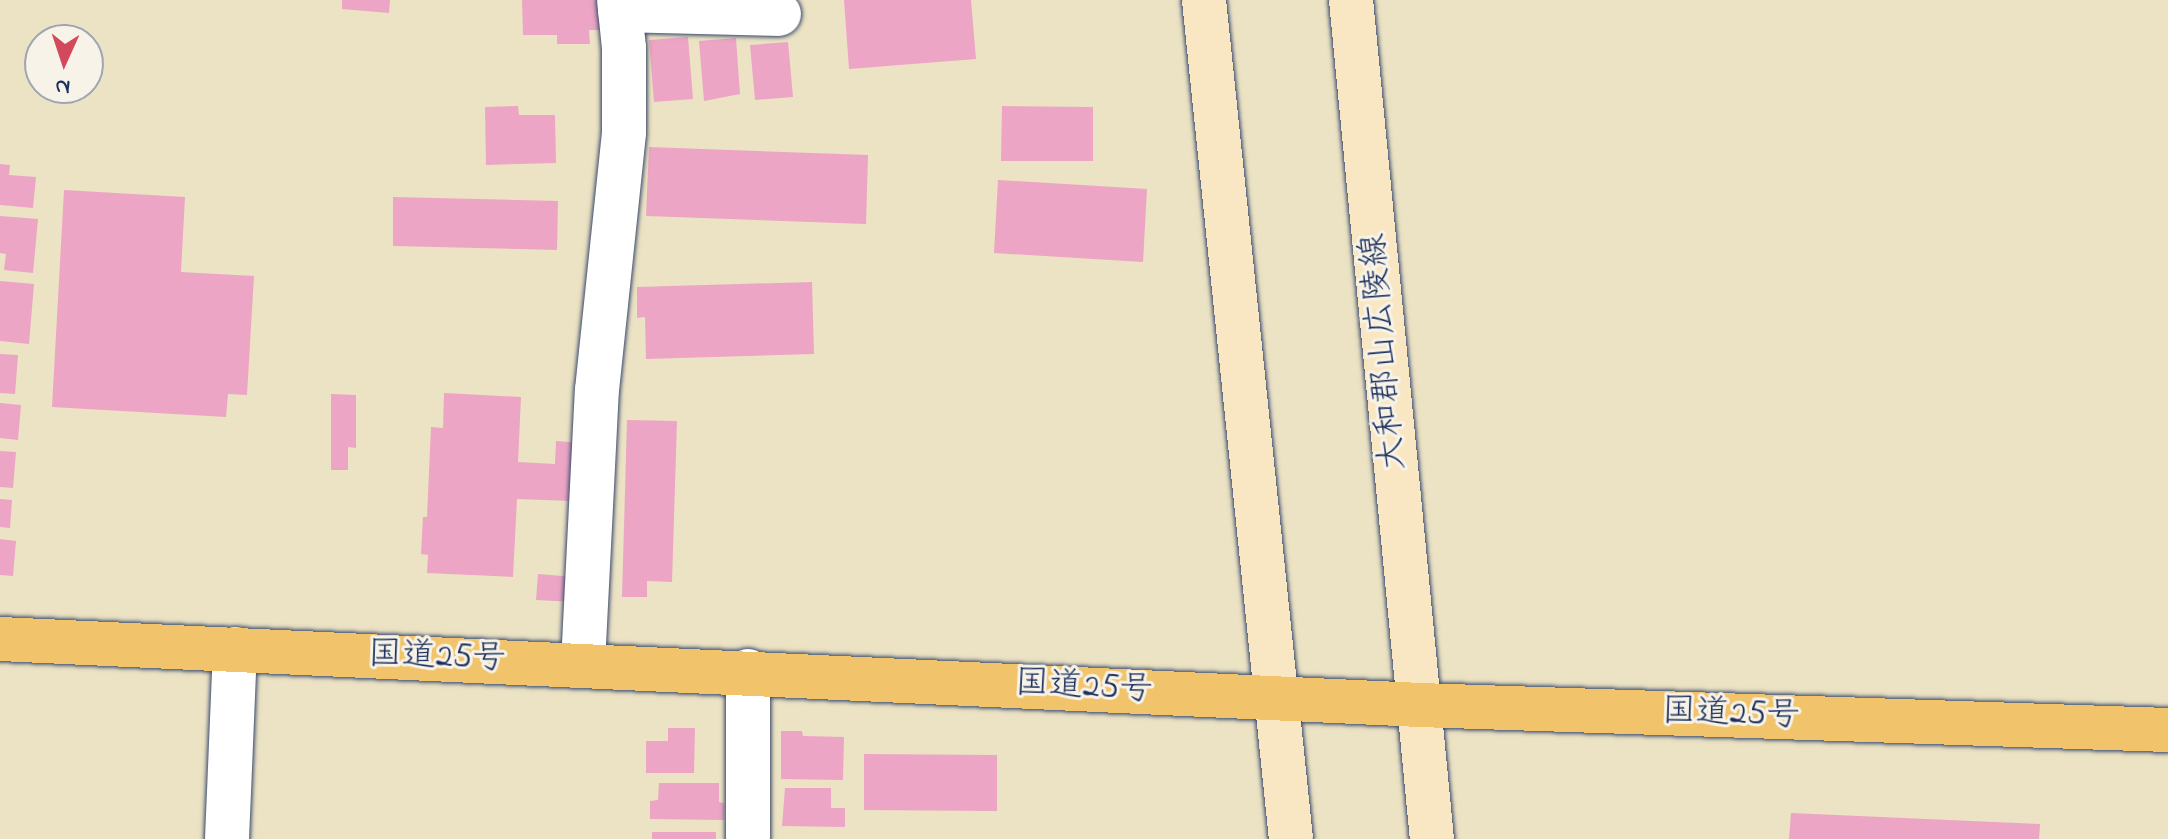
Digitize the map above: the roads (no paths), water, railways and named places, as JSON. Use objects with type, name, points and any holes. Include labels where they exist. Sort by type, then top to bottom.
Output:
[{"type":"highway","name":"国道25号","points":[[0,639],[748,671],[1419,705],[2168,730]]},
{"type":"main road","points":[[1204,0],[1291,839]]},
{"type":"main road","name":"大和郡山広陵線","points":[[1351,0],[1432,839]]},
{"type":"street","points":[[583,664],[597,390],[624,132],[624,48],[619,5],[779,14]]},
{"type":"street","points":[[227,839],[235,649]]},
{"type":"street","points":[[748,671],[748,839]]}]
